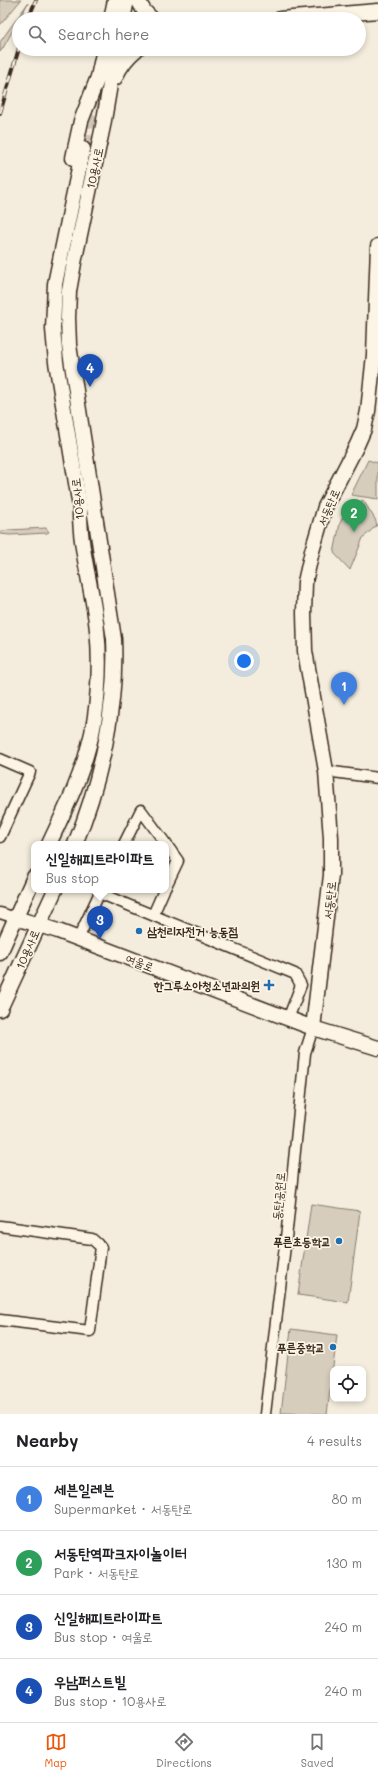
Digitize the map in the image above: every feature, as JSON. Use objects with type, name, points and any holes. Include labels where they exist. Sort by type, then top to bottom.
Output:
[{"type":"street","points":[[112,12],[115,0]]},
{"type":"street","points":[[124,12],[127,0]]},
{"type":"street","points":[[138,0],[145,12]]},
{"type":"street","points":[[366,12],[378,11]]},
{"type":"street","points":[[80,526],[73,508],[47,367],[45,332],[46,296],[50,267],[81,121],[98,77],[102,56]]},
{"type":"street","name":"10용사로","points":[[77,841],[107,735],[113,700],[115,669],[114,640],[95,524],[94,504],[69,345],[69,290],[103,126],[115,56]]},
{"type":"street","points":[[108,97],[119,69],[129,56]]},
{"type":"street","points":[[81,121],[90,117],[95,117],[100,120],[103,126]]},
{"type":"street","name":"10용사로","points":[[50,841],[71,796],[87,753],[93,729],[97,683],[97,630],[80,526],[80,507],[56,362],[53,329],[55,284],[85,149],[60,286],[58,331],[87,506],[95,524]]},
{"type":"street","name":"서동탄로","points":[[313,1028],[332,875],[326,771],[305,651],[305,582],[312,551],[325,507],[357,446],[364,429],[368,412],[374,355],[378,246]]},
{"type":"street","points":[[0,759],[30,772],[0,837]]},
{"type":"street","points":[[326,771],[378,778]]},
{"type":"street","points":[[126,841],[141,810],[164,841]]},
{"type":"street","points":[[169,848],[178,860],[169,880]]},
{"type":"street","name":"10용사로","points":[[0,953],[31,884]]},
{"type":"street","name":"10용사로","points":[[0,1009],[54,893]]},
{"type":"street","points":[[78,939],[100,893]]},
{"type":"street","points":[[102,893],[295,974],[301,985],[288,1019]]},
{"type":"street","points":[[153,915],[163,893]]},
{"type":"street","points":[[0,913],[16,918]]},
{"type":"street","name":"여울로","points":[[16,918],[78,939],[313,1028],[378,1048]]},
{"type":"street","name":"동탄공원로","points":[[264,1414],[287,1229],[305,1053],[313,1028]]},
{"type":"street","points":[[0,1226],[92,1239],[101,1247],[90,1331],[0,1320]]},
{"type":"shaded area","points":[[0,0],[21,0],[0,25]]},
{"type":"shaded area","points":[[12,25],[12,32],[0,52],[0,42]]},
{"type":"shaded area","points":[[368,460],[378,463],[378,499],[351,495]]},
{"type":"shaded area","points":[[363,500],[377,525],[363,538],[350,570],[334,553],[340,523],[347,509]]},
{"type":"shaded area","points":[[46,528],[49,532],[47,533],[10,535],[0,534],[0,532],[8,530]]},
{"type":"shaded area","points":[[311,1204],[360,1211],[348,1302],[298,1295]]},
{"type":"shaded area","points":[[291,1329],[337,1335],[333,1366],[330,1366],[330,1390],[327,1414],[281,1413]]},
{"type":"tunnel","points":[[88,149],[107,66]]},
{"type":"railway","points":[[31,12],[36,0]]},
{"type":"railway","points":[[0,113],[17,56]]},
{"type":"place","name":"우남퍼스트빌","points":[[90,387]]},
{"type":"place","name":"서동탄역파크자이놀이터","points":[[354,532]]},
{"type":"place","name":"세븐일레븐","points":[[344,705]]},
{"type":"place","name":"삼천리자전거 능동점","points":[[139,931]]},
{"type":"place","name":"신일해피트라이파트","points":[[100,939]]},
{"type":"place","name":"한그루소아청소년과의원","points":[[269,985]]},
{"type":"place","name":"푸른초등학교","points":[[339,1241]]},
{"type":"place","name":"푸른중학교","points":[[333,1347]]}]
